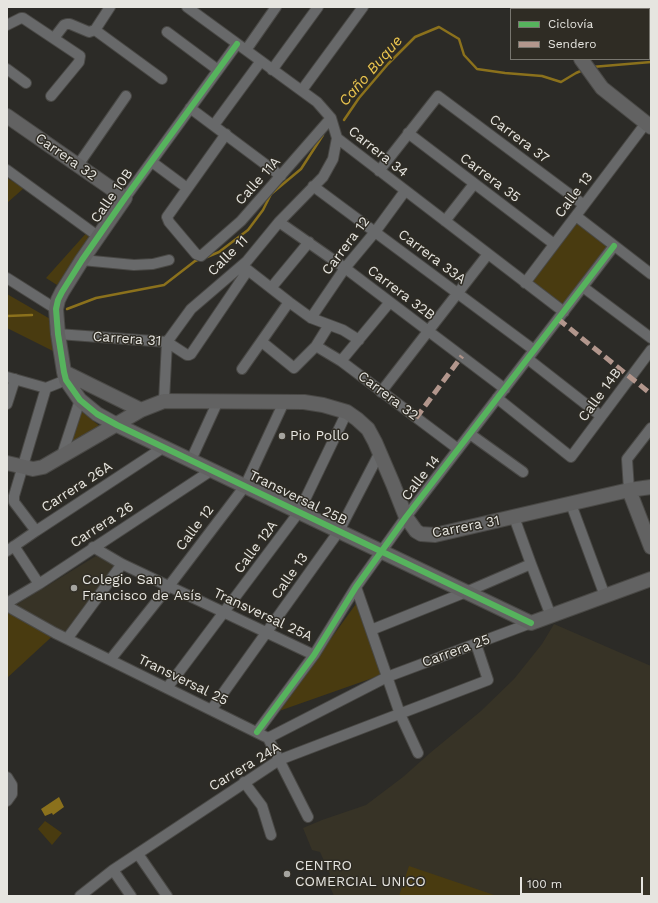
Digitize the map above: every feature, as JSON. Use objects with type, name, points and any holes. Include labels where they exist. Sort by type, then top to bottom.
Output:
[{"type":"street","points":[[54,38],[64,25],[67,24],[89,32],[95,30],[110,7]]},
{"type":"street","name":"Carrera 34","points":[[187,7],[272,70],[302,90],[322,107],[331,118],[337,138],[564,312]]},
{"type":"street","points":[[246,50],[276,7]]},
{"type":"street","points":[[272,70],[318,7]]},
{"type":"street","points":[[302,90],[363,7]]},
{"type":"street","points":[[7,25],[24,18],[80,58],[79,62],[51,96]]},
{"type":"street","points":[[95,30],[162,79]]},
{"type":"street","points":[[167,32],[218,70]]},
{"type":"street","name":"Calle 10B","points":[[65,376],[58,334],[56,309],[62,292],[82,260],[125,198],[237,44]]},
{"type":"street","points":[[582,60],[602,88],[648,125]]},
{"type":"street","points":[[214,124],[261,61]]},
{"type":"street","points":[[7,69],[26,83]]},
{"type":"street","points":[[78,165],[126,96]]},
{"type":"street","name":"Carrera 37","points":[[408,133],[438,96],[584,205]]},
{"type":"street","points":[[190,108],[214,124],[282,176]]},
{"type":"street","name":"Carrera 32","points":[[7,116],[125,198]]},
{"type":"street","name":"Calle 11A","points":[[187,188],[167,217],[169,222],[196,254],[201,256],[241,221],[282,176],[331,118]]},
{"type":"street","name":"Calle 13","points":[[525,283],[584,205],[648,125]]},
{"type":"street","points":[[379,171],[408,133]]},
{"type":"street","name":"Carrera 35","points":[[408,133],[554,244]]},
{"type":"street","points":[[152,162],[187,188],[226,134]]},
{"type":"street","name":"Calle 11","points":[[167,342],[191,309],[222,283],[245,267],[247,261],[278,222],[323,177],[335,152],[337,138]]},
{"type":"street","points":[[7,170],[99,237]]},
{"type":"street","points":[[445,221],[474,184]]},
{"type":"street","name":"Carrera 33A","points":[[313,186],[534,350]]},
{"type":"street","name":"Carrera 12","points":[[311,318],[345,268],[375,232],[405,191]]},
{"type":"street","points":[[576,216],[651,274]]},
{"type":"street","name":"Carrera 32B","points":[[278,222],[345,268],[505,388]]},
{"type":"street","points":[[271,288],[309,242]]},
{"type":"street","name":"Calle 14","points":[[257,732],[314,655],[356,587],[406,517],[614,246]]},
{"type":"street","points":[[381,392],[488,254]]},
{"type":"street","points":[[82,260],[134,265],[153,264],[169,260]]},
{"type":"street","points":[[245,267],[311,318],[344,330],[359,340]]},
{"type":"street","name":"Carrera 31","points":[[58,334],[167,342],[187,355],[191,354],[245,267]]},
{"type":"street","points":[[7,278],[56,309]]},
{"type":"street","points":[[583,287],[651,338]]},
{"type":"street","points":[[242,370],[289,302]]},
{"type":"street","points":[[341,361],[390,302]]},
{"type":"street","points":[[262,342],[294,368],[316,346],[329,325]]},
{"type":"street","points":[[164,401],[167,342]]},
{"type":"street","name":"Carrera 32","points":[[316,346],[341,361],[458,449]]},
{"type":"street","name":"Calle 14B","points":[[497,398],[571,457],[651,350]]},
{"type":"street","points":[[528,359],[601,416]]},
{"type":"street","points":[[36,530],[14,502],[14,499],[46,388],[65,376],[142,410]]},
{"type":"street","name":"Transversal 25B","points":[[65,376],[80,400],[97,414],[117,425],[531,623]]},
{"type":"street","points":[[7,404],[11,378],[46,388]]},
{"type":"street","points":[[62,455],[80,400]]},
{"type":"street","name":"Carrera 31","points":[[22,468],[33,469],[43,467],[142,410],[164,401],[284,402],[323,405],[347,412],[368,429],[380,452],[406,517],[416,531],[421,534],[435,535],[629,490],[651,487]]},
{"type":"street","points":[[191,460],[218,401]]},
{"type":"street","name":"Calle 12","points":[[110,660],[169,586],[245,486],[284,402]]},
{"type":"street","name":"Calle 12A","points":[[167,688],[299,512],[347,412]]},
{"type":"street","points":[[651,428],[627,459],[629,490],[651,547]]},
{"type":"street","points":[[470,434],[523,472]]},
{"type":"street","name":"Carrera 26A","points":[[11,549],[36,530],[164,447]]},
{"type":"street","name":"Calle 13","points":[[211,710],[339,531],[380,452]]},
{"type":"street","points":[[7,463],[22,468]]},
{"type":"street","name":"Carrera 26","points":[[7,605],[212,470]]},
{"type":"street","points":[[571,504],[605,596]]},
{"type":"street","points":[[514,517],[551,616]]},
{"type":"street","name":"Transversal 25A","points":[[93,548],[122,564],[314,655]]},
{"type":"street","points":[[11,549],[39,584]]},
{"type":"street","points":[[67,639],[122,564]]},
{"type":"street","points":[[371,630],[531,564]]},
{"type":"street","name":"Carrera 25","points":[[268,738],[387,677],[651,579]]},
{"type":"street","points":[[356,587],[400,714],[418,753]]},
{"type":"street","name":"Transversal 25","points":[[7,605],[67,639],[268,738]]},
{"type":"street","name":"Carrera 24A","points":[[80,896],[113,870],[279,760],[488,680],[476,644]]},
{"type":"street","points":[[268,738],[308,816]]},
{"type":"street","points":[[7,777],[12,785],[12,794],[7,801]]},
{"type":"street","points":[[244,782],[262,806],[271,835]]},
{"type":"street","points":[[138,854],[167,896]]},
{"type":"street","points":[[113,870],[131,896]]},
{"type":"shaded area","points":[[7,178],[24,188],[7,203]]},
{"type":"shaded area","points":[[576,216],[614,246],[564,312],[525,283]]},
{"type":"shaded area","points":[[89,230],[97,237],[57,285],[46,278]]},
{"type":"shaded area","points":[[7,294],[52,320],[55,352],[7,328]]},
{"type":"shaded area","points":[[80,410],[102,428],[69,445]]},
{"type":"shaded area","name":"Colegio San Francisco de Asís","points":[[96,556],[120,568],[69,637],[11,608]]},
{"type":"shaded area","points":[[358,601],[384,674],[279,711]]},
{"type":"shaded area","points":[[7,611],[58,631],[7,678]]},
{"type":"shaded area","points":[[554,624],[651,666],[651,896],[334,896],[328,882],[330,874],[320,852],[312,850],[303,828],[366,805],[403,777],[481,711],[514,679],[542,644]]},
{"type":"shaded area","points":[[59,797],[64,807],[53,815],[52,813],[45,816],[41,809]]},
{"type":"shaded area","points":[[45,821],[62,833],[52,845],[38,829]]},
{"type":"shaded area","points":[[409,866],[497,896],[399,896]]},
{"type":"waterway","name":"Caño Buque","points":[[344,120],[359,98],[388,64],[415,37],[439,27],[459,39],[464,55],[477,69],[542,76],[561,82],[583,70]]},
{"type":"waterway","name":"Caño Buque","points":[[592,67],[651,62]]},
{"type":"waterway","name":"Caño Buque","points":[[207,257],[219,252],[248,230],[263,210],[271,194],[301,169],[323,135]]},
{"type":"waterway","name":"Caño Buque","points":[[67,309],[96,298],[164,285],[195,261],[200,259]]},
{"type":"waterway","name":"Caño Buque","points":[[7,316],[32,315]]},
{"type":"marked path","points":[[558,319],[651,394]]},
{"type":"marked path","points":[[416,418],[462,356]]},
{"type":"cycle path","points":[[237,44],[125,198],[82,260],[62,292],[56,309],[58,334],[66,380],[80,400],[97,414],[117,425],[531,623]]},
{"type":"cycle path","points":[[257,732],[314,655],[356,587],[406,517],[614,246]]},
{"type":"place","name":"Pio Pollo","points":[[282,436]]},
{"type":"place","name":"Colegio San Francisco de Asís","points":[[74,588]]},
{"type":"place","name":"CENTRO COMERCIAL UNICO","points":[[287,874]]}]
